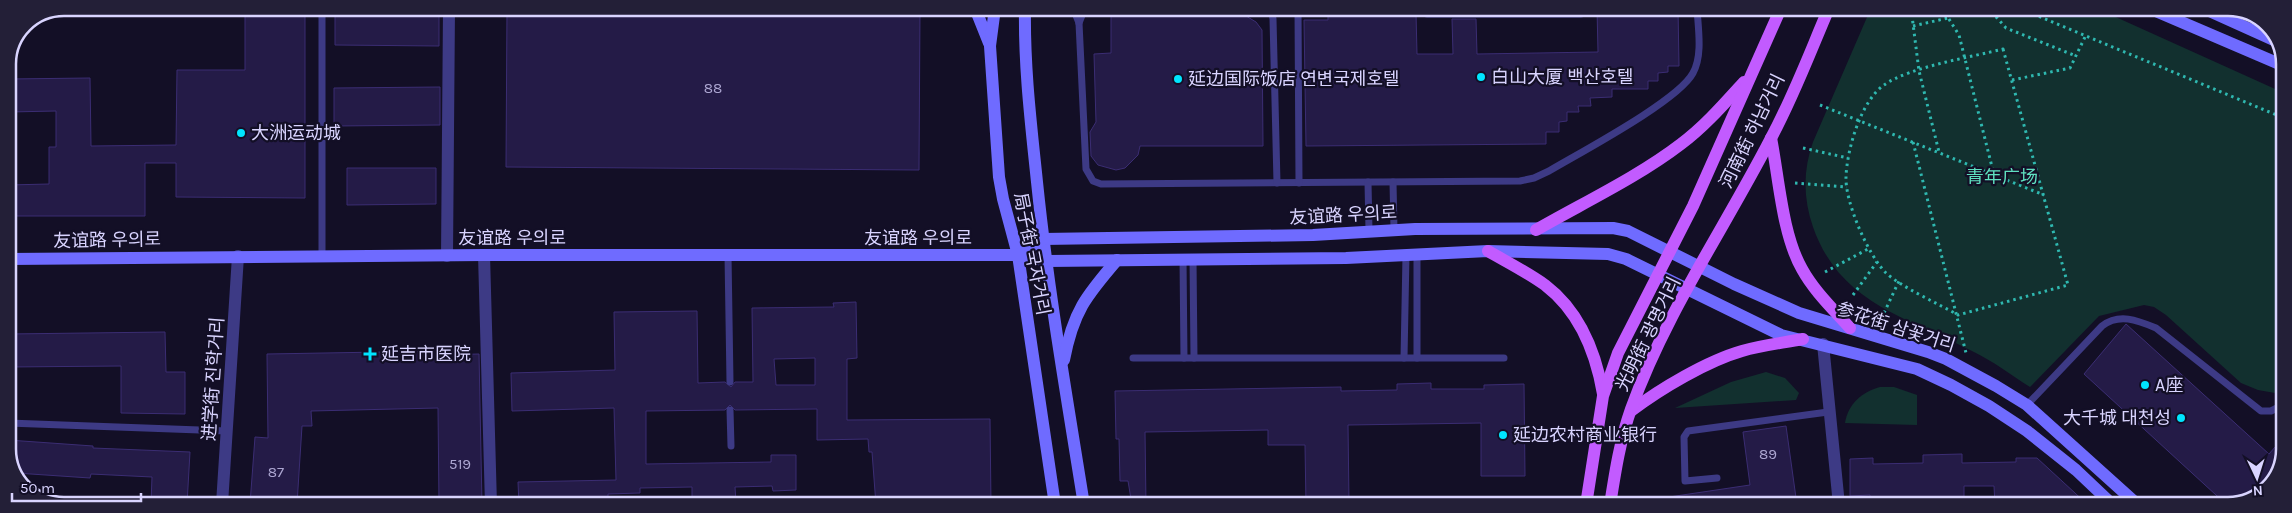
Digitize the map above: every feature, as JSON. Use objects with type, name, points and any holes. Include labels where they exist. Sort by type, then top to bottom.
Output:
[{"type":"main road","points":[[978,16],[990,46]]},
{"type":"main road","name":"局子街 국자거리","points":[[994,16],[990,46],[1000,177],[1003,199],[1018,255],[1054,497]]},
{"type":"main road","name":"局子街 국자거리","points":[[1028,16],[1028,109],[1042,239],[1047,261],[1083,497]]},
{"type":"main road","name":"河南街 하남거리","points":[[1670,251],[1693,206],[1777,16]]},
{"type":"main road","name":"河南街 하남거리","points":[[1700,267],[1771,138],[1825,16]]},
{"type":"main road","points":[[2167,16],[2276,63]]},
{"type":"main road","points":[[2220,16],[2267,37]]},
{"type":"main road","points":[[1536,230],[1681,145],[1715,116],[1752,73]]},
{"type":"main road","points":[[1771,138],[1789,239],[1801,268],[1814,287],[1850,328]]},
{"type":"main road","name":"友谊路 우의로","points":[[1042,239],[1313,235],[1394,230],[1613,228],[1628,231],[1670,251]]},
{"type":"main road","points":[[1018,255],[1042,239]]},
{"type":"main road","name":"友谊路 우의로","points":[[16,259],[484,255],[1018,255],[1047,261],[1346,258],[1488,251],[1608,254],[1626,259],[1658,274]]},
{"type":"main road","points":[[1488,251],[1546,285],[1561,300],[1584,333],[1593,351],[1598,366],[1603,396]]},
{"type":"main road","name":"参花街 삼꽃거리","points":[[1670,251],[1799,313],[1946,359],[2027,405],[2128,497]]},
{"type":"main road","name":"光明街 광명거리","points":[[1587,497],[1603,396],[1618,353],[1670,251]]},
{"type":"main road","points":[[1063,369],[1070,332],[1075,318],[1093,287],[1117,260]]},
{"type":"main road","name":"光明街 광명거리","points":[[1611,497],[1618,457],[1630,411],[1664,331],[1700,267]]},
{"type":"main road","name":"参花街 삼꽃거리","points":[[1658,274],[1781,335],[1917,369],[1989,406],[2027,431],[2076,470],[2105,497]]},
{"type":"main road","points":[[1630,411],[1647,399],[1717,361],[1742,351],[1803,339]]},
{"type":"street","points":[[447,256],[449,16]]},
{"type":"street","points":[[484,255],[491,497]]},
{"type":"street","name":"进学街 진학거리","points":[[222,497],[238,256]]},
{"type":"street","points":[[1823,344],[1828,412],[1838,497]]},
{"type":"lane","points":[[322,16],[322,256]]},
{"type":"lane","points":[[1076,16],[1079,23],[1086,169],[1093,181],[1101,184],[1520,181],[1534,178],[1550,171],[1668,99],[1688,80],[1697,63],[1697,16]]},
{"type":"lane","points":[[1079,23],[1081,16]]},
{"type":"lane","points":[[1271,16],[1278,183]]},
{"type":"lane","points":[[1298,16],[1299,182]]},
{"type":"lane","points":[[1368,182],[1369,232]]},
{"type":"lane","points":[[1393,182],[1394,230]]},
{"type":"lane","points":[[728,255],[730,382]]},
{"type":"lane","points":[[1404,358],[1412,255]]},
{"type":"lane","points":[[1412,255],[1417,358]]},
{"type":"lane","points":[[1188,259],[1194,358]]},
{"type":"lane","points":[[1184,358],[1188,259]]},
{"type":"lane","points":[[2027,405],[2102,326],[2110,320],[2123,318],[2142,322],[2156,328],[2261,412],[2276,409]]},
{"type":"lane","points":[[1134,358],[1504,358]]},
{"type":"lane","points":[[730,410],[731,446]]},
{"type":"lane","points":[[1717,478],[1685,481],[1684,437],[1688,431],[1828,412]]},
{"type":"lane","points":[[16,423],[227,431]]},
{"type":"path","points":[[1912,16],[1918,71],[1940,153]]},
{"type":"path","points":[[1995,16],[2006,28],[2076,56]]},
{"type":"path","points":[[2040,16],[2276,115]]},
{"type":"path","points":[[1913,26],[1948,18],[1959,35],[1994,175]]},
{"type":"path","points":[[2012,80],[2070,68],[2086,36]]},
{"type":"path","points":[[2003,49],[2068,285],[1958,315],[1888,274],[1877,262],[1868,249],[1857,221],[1846,178],[1848,158],[1859,120],[1871,97],[1885,84],[1918,71],[1964,59],[2003,49]]},
{"type":"path","points":[[1820,105],[2044,195]]},
{"type":"path","points":[[1913,142],[1958,315],[1966,354]]},
{"type":"path","points":[[1803,148],[1848,158]]},
{"type":"path","points":[[1795,182],[1847,187]]},
{"type":"path","points":[[1825,272],[1868,249]]},
{"type":"path","points":[[1853,296],[1877,262]]},
{"type":"path","points":[[1884,313],[1899,281]]},
{"type":"green space","name":"青年广场","points":[[1868,16],[2114,16],[2276,89],[2276,393],[2258,390],[2241,383],[2166,315],[2154,307],[2144,305],[2099,316],[2030,387],[1980,355],[1900,317],[1858,291],[1840,274],[1825,253],[1813,227],[1807,205],[1807,163],[1813,142]]},
{"type":"green space","points":[[1766,372],[1785,378],[1799,393],[1796,400],[1675,408],[1731,382]]},
{"type":"green space","points":[[1880,387],[1894,387],[1917,395],[1917,425],[1845,423],[1849,410],[1857,400],[1867,392]]},
{"type":"building","name":"大洲运动城","points":[[245,16],[305,16],[305,198],[176,197],[176,163],[145,163],[145,216],[16,216],[16,185],[49,184],[49,147],[56,147],[56,111],[16,112],[16,79],[90,78],[91,146],[176,145],[177,70],[245,70]]},
{"type":"building","points":[[335,16],[439,16],[439,46],[335,45]]},
{"type":"building","points":[[507,16],[920,16],[919,170],[506,167]]},
{"type":"building","name":"延边国际饭店 연변국제호텔","points":[[1111,16],[1246,16],[1256,22],[1262,30],[1263,146],[1140,146],[1138,155],[1125,168],[1116,170],[1098,165],[1091,156],[1090,132],[1096,122],[1094,54],[1111,53]]},
{"type":"building","name":"白山大厦 백산호텔","points":[[1328,16],[1416,16],[1417,54],[1453,54],[1452,19],[1476,19],[1477,54],[1598,52],[1597,16],[1678,16],[1679,66],[1668,66],[1668,72],[1658,73],[1658,81],[1648,81],[1648,89],[1612,89],[1612,97],[1590,98],[1591,106],[1578,106],[1579,112],[1567,112],[1567,121],[1559,122],[1559,132],[1546,132],[1546,144],[1306,146],[1304,20],[1328,20]]},
{"type":"building","points":[[440,87],[440,125],[334,126],[334,88]]},
{"type":"building","points":[[347,168],[436,168],[436,204],[347,205]]},
{"type":"building","points":[[856,302],[857,358],[847,359],[847,420],[990,419],[991,497],[875,497],[872,452],[869,452],[868,439],[817,440],[817,409],[735,410],[730,405],[725,410],[646,411],[646,464],[771,462],[771,455],[796,455],[796,490],[773,491],[772,486],[735,487],[736,497],[692,497],[692,487],[640,488],[640,493],[608,494],[608,497],[519,497],[518,482],[616,480],[614,408],[512,411],[511,373],[615,370],[614,312],[697,311],[698,383],[725,382],[731,387],[735,382],[753,382],[752,308],[834,307],[833,303]],"holes":[[[815,358],[815,385],[776,385],[774,359]]]},
{"type":"building","name":"大千城 대천성","points":[[2126,324],[2269,454],[2276,446],[2275,458],[2269,473],[2252,490],[2234,496],[2218,497],[2084,374]]},
{"type":"building","points":[[165,332],[166,372],[185,372],[185,414],[121,413],[121,366],[16,367],[16,334]]},
{"type":"building","points":[[438,351],[438,355],[479,354],[482,497],[439,497],[438,408],[311,411],[312,426],[302,426],[297,497],[251,497],[255,437],[268,438],[267,354]]},
{"type":"building","points":[[1431,383],[1431,389],[1484,389],[1484,385],[1524,384],[1525,476],[1481,476],[1481,423],[1348,425],[1349,497],[1306,497],[1305,445],[1268,445],[1268,430],[1145,432],[1146,497],[1131,497],[1128,481],[1120,481],[1119,439],[1116,439],[1115,391],[1341,387],[1341,391],[1397,390],[1397,384]]},
{"type":"building","points":[[1786,426],[1796,497],[1669,497],[1750,485],[1743,432]]},
{"type":"building","points":[[16,441],[93,446],[93,448],[190,452],[187,497],[151,497],[152,477],[91,474],[90,478],[23,473],[17,458]]},
{"type":"building","points":[[1962,454],[1962,463],[2016,462],[2016,458],[2037,458],[2079,497],[1995,497],[1994,486],[1964,486],[1964,497],[1850,496],[1850,459],[1873,458],[1873,464],[1923,463],[1923,455]]},
{"type":"place","name":"白山大厦 백산호텔","points":[[1481,77]]},
{"type":"place","name":"延边国际饭店 연변국제호텔","points":[[1178,79]]},
{"type":"place","name":"大洲运动城","points":[[241,133]]},
{"type":"place","name":"延吉市医院","points":[[370,354]]},
{"type":"place","name":"A座","points":[[2145,385]]},
{"type":"place","name":"大千城 대천성","points":[[2181,418]]},
{"type":"place","name":"延边农村商业银行","points":[[1503,435]]}]
